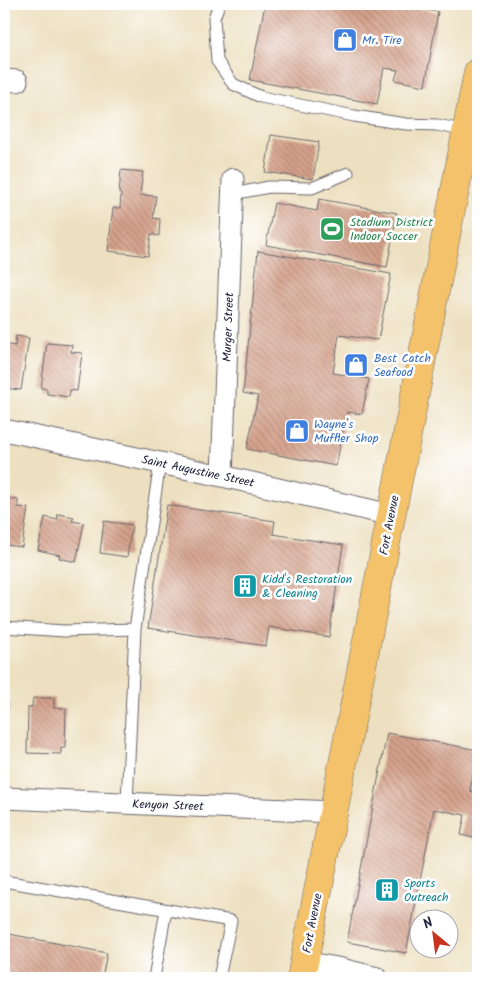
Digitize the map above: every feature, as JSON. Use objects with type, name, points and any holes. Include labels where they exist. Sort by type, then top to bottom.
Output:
[{"type":"main road","name":"Fort Avenue","points":[[303,970],[478,72]]},
{"type":"street","name":"Murger Street","points":[[222,476],[233,186]]},
{"type":"street","name":"Saint Augustine Street","points":[[4,430],[222,476],[391,515]]},
{"type":"street","name":"Kenyon Street","points":[[4,798],[333,812]]},
{"type":"street","points":[[303,970],[337,968],[377,978]]},
{"type":"lane","points":[[219,4],[214,18],[217,61],[233,84],[262,97],[354,116],[406,124],[437,125],[467,131]]},
{"type":"lane","points":[[233,186],[312,188],[348,173]]},
{"type":"lane","points":[[127,803],[135,629],[160,463]]},
{"type":"lane","points":[[4,627],[64,631],[135,629]]},
{"type":"lane","points":[[4,881],[231,921],[219,978]]},
{"type":"lane","points":[[154,978],[166,910]]},
{"type":"building","name":"Mr. Tire","points":[[265,4],[412,4],[411,7],[438,12],[425,86],[395,80],[398,70],[384,68],[377,104],[250,80]]},
{"type":"building","points":[[4,5],[8,5],[7,47],[4,47]]},
{"type":"building","points":[[271,135],[319,142],[313,179],[265,172]]},
{"type":"building","points":[[121,170],[143,172],[140,195],[156,196],[153,218],[160,219],[159,236],[151,234],[148,256],[108,251],[113,208],[120,208]]},
{"type":"building","name":"Stadium District Indoor Soccer","points":[[319,199],[397,213],[387,267],[266,245],[274,203],[317,211]]},
{"type":"building","points":[[258,251],[391,274],[378,340],[339,335],[333,373],[369,379],[362,414],[347,412],[336,466],[247,449],[258,396],[243,393]]},
{"type":"building","points":[[16,336],[29,338],[21,390],[4,388],[4,344],[15,346]]},
{"type":"building","points":[[47,343],[72,345],[71,352],[82,353],[77,391],[70,390],[69,397],[47,394],[47,389],[41,388]]},
{"type":"building","points":[[4,498],[18,500],[18,507],[28,508],[22,547],[6,545],[7,539],[4,539]]},
{"type":"building","name":"Kidd's Restoration & Cleaning","points":[[167,505],[275,521],[273,534],[343,545],[329,637],[269,627],[266,646],[148,628]]},
{"type":"building","points":[[58,514],[74,517],[72,521],[84,523],[76,562],[59,558],[60,555],[38,550],[45,517],[57,520]]},
{"type":"building","points":[[104,521],[132,525],[127,557],[100,553]]},
{"type":"building","points":[[33,698],[54,698],[54,708],[66,708],[65,748],[61,748],[61,754],[27,753],[28,707],[32,707]]},
{"type":"building","points":[[4,704],[8,704],[6,739],[4,738]]},
{"type":"building","name":"Sports Outreach","points":[[387,733],[478,750],[470,791],[478,793],[478,839],[461,835],[465,815],[434,809],[414,910],[410,910],[410,932],[406,953],[347,942]]},
{"type":"building","points":[[4,933],[107,953],[102,978],[4,978]]},
{"type":"place","name":"Mr. Tire","points":[[345,40]]},
{"type":"place","name":"Stadium District Indoor Soccer","points":[[332,229]]},
{"type":"place","name":"Best Catch Seafood","points":[[356,365]]},
{"type":"place","name":"Wayne's Muffler Shop","points":[[297,431]]},
{"type":"place","name":"Kidd's Restoration & Cleaning","points":[[245,586]]},
{"type":"place","name":"Sports Outreach","points":[[387,890]]}]
